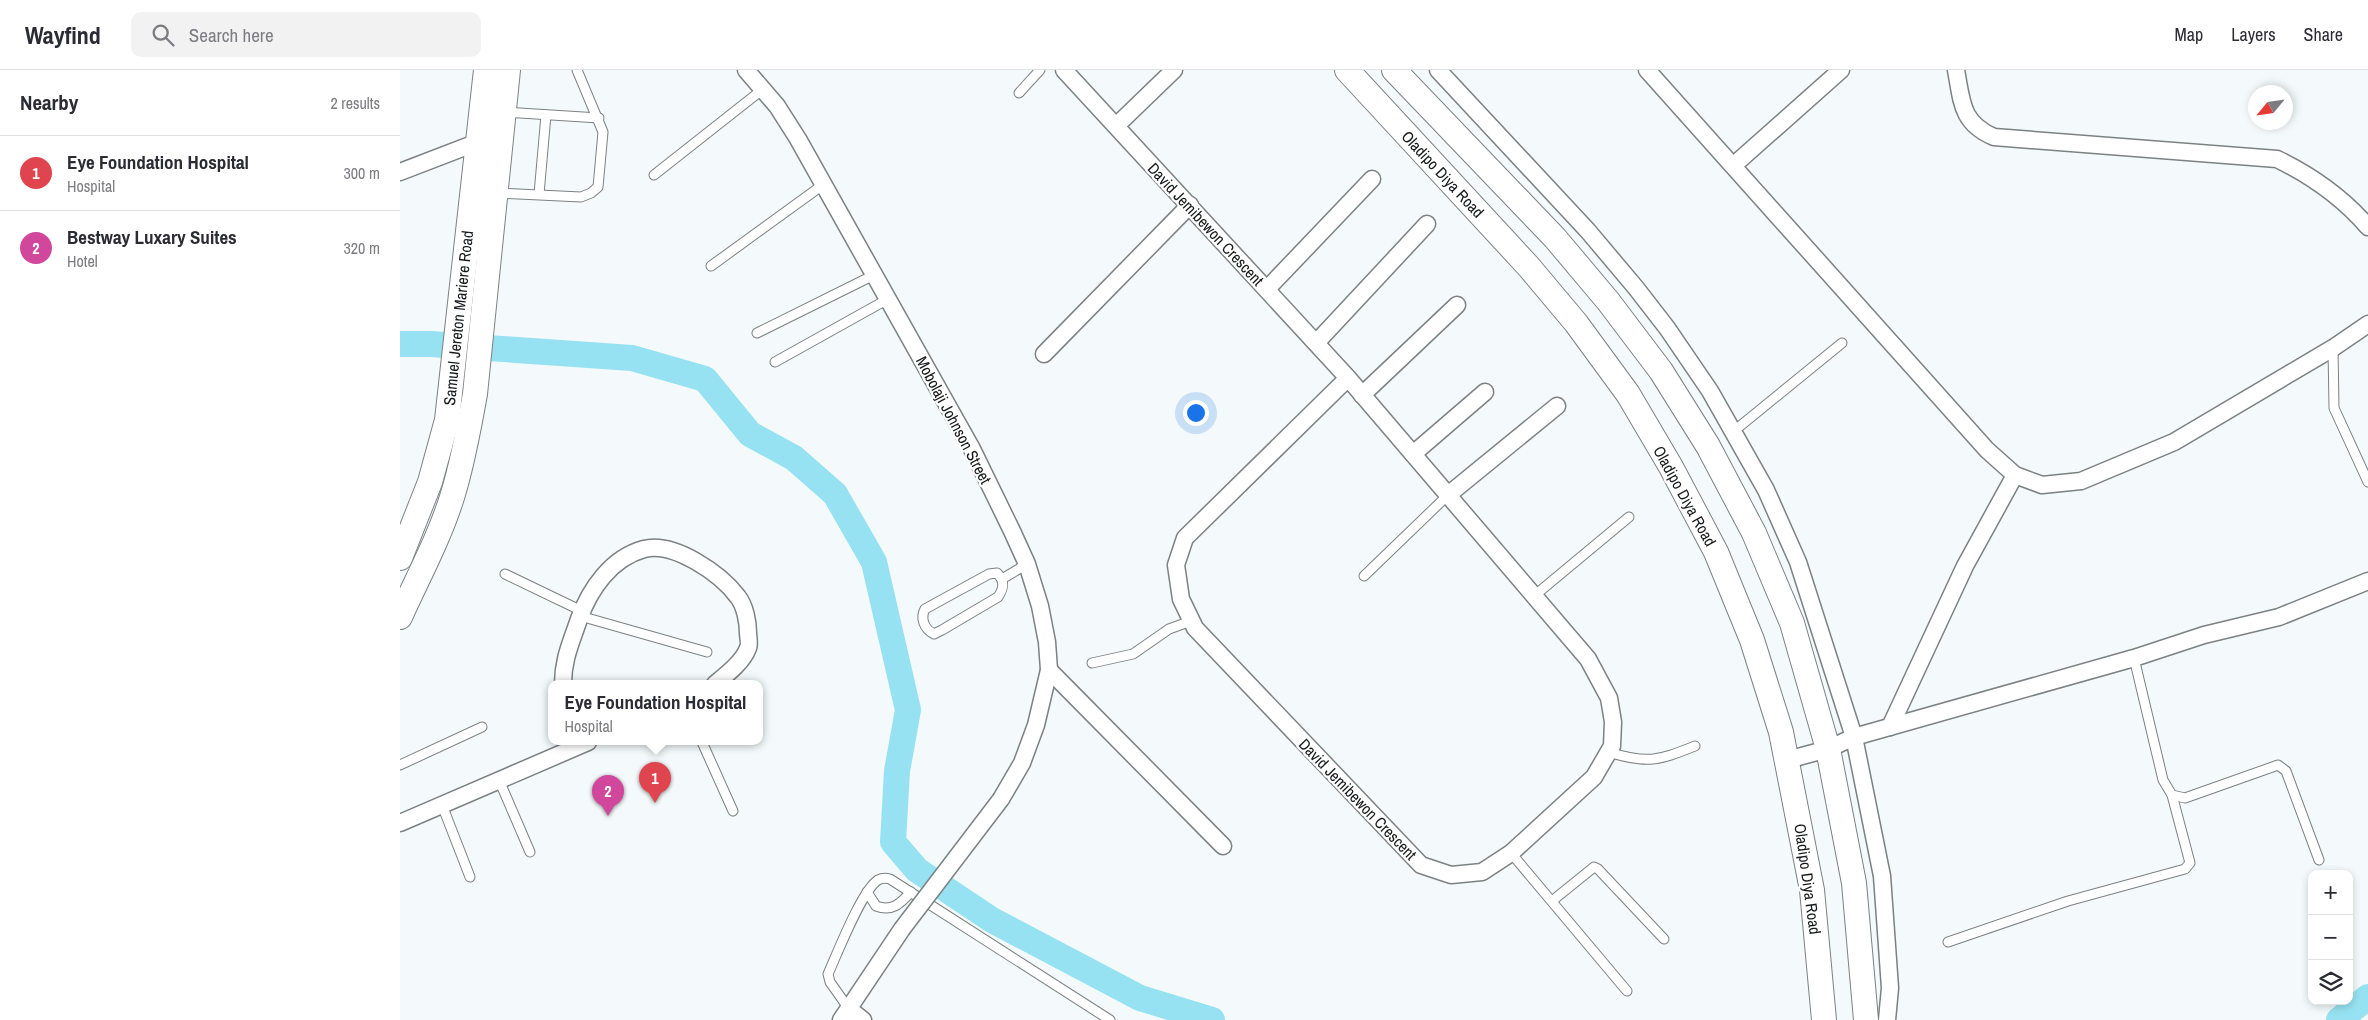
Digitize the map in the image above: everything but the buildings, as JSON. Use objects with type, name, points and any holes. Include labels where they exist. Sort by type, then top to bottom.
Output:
[{"type":"main road","name":"Samuel Jereton Mariere Road","points":[[400,558],[430,482],[447,420],[486,70]]},
{"type":"main road","name":"Samuel Jereton Mariere Road","points":[[400,617],[436,538],[452,496],[470,420],[486,290],[508,70]]},
{"type":"main road","name":"Oladipo Diya Road","points":[[1347,70],[1535,274],[1576,323],[1628,394],[1671,467],[1716,552],[1752,640],[1781,732],[1812,890],[1824,1015]]},
{"type":"main road","points":[[1403,73],[1555,238],[1608,300],[1661,371],[1708,446],[1754,533],[1792,622],[1828,749],[1877,1014]]},
{"type":"street","name":"Mobolaji Johnson Street","points":[[746,70],[798,139],[972,449],[1027,564],[1040,606],[1047,642],[1049,670],[1036,726],[1022,763],[1001,799],[902,929],[845,1014]]},
{"type":"street","name":"David Jemibewon Crescent","points":[[1064,70],[1190,205],[1348,378],[1362,394],[1588,659],[1609,698],[1613,722],[1612,746],[1594,777],[1511,853],[1482,872],[1451,875],[1421,864],[1195,628],[1182,599],[1176,565],[1185,538],[1348,378]]},
{"type":"street","points":[[1116,126],[1174,70]]},
{"type":"street","points":[[1438,70],[1588,231],[1636,288],[1667,328],[1710,391],[1766,490],[1798,562],[1854,737],[1882,876],[1890,988],[1877,1014]]},
{"type":"street","points":[[1647,70],[1987,450],[2015,475],[2042,485],[2081,481],[2174,442],[2333,348],[2368,324]]},
{"type":"street","points":[[1734,165],[1841,70]]},
{"type":"street","points":[[1956,70],[1964,112],[1981,132],[1994,137],[2277,159],[2297,168],[2325,187],[2345,203],[2368,228]]},
{"type":"street","points":[[400,172],[478,142],[501,139]]},
{"type":"street","points":[[1267,289],[1372,179]]},
{"type":"street","points":[[1044,354],[1190,205]]},
{"type":"street","points":[[1316,343],[1427,224]]},
{"type":"street","points":[[1362,394],[1457,305]]},
{"type":"street","points":[[1413,454],[1484,392]]},
{"type":"street","points":[[1448,495],[1557,406]]},
{"type":"street","points":[[1890,728],[1965,566],[2015,475]]},
{"type":"street","points":[[563,680],[563,665],[581,614],[593,588],[608,570],[627,556],[645,549],[664,548],[718,575],[739,598],[748,624],[749,648],[732,670],[720,680]]},
{"type":"street","points":[[1787,760],[1828,749],[1854,737],[2134,658],[2204,636],[2279,617],[2368,581]]},
{"type":"street","points":[[1049,670],[1223,846]]},
{"type":"street","points":[[400,823],[580,745]]},
{"type":"street","points":[[845,1014],[863,1020]]},
{"type":"lane","points":[[496,193],[581,197],[591,193],[598,187],[603,132],[599,118],[577,70]]},
{"type":"lane","points":[[1019,93],[1040,70]]},
{"type":"lane","points":[[654,175],[762,89]]},
{"type":"lane","points":[[504,112],[599,118]]},
{"type":"lane","points":[[539,194],[546,115]]},
{"type":"lane","points":[[711,266],[824,184]]},
{"type":"lane","points":[[758,333],[874,274]]},
{"type":"lane","points":[[775,362],[888,299]]},
{"type":"lane","points":[[1734,431],[1842,343]]},
{"type":"lane","points":[[2333,348],[2334,408],[2368,482]]},
{"type":"lane","points":[[1364,576],[1448,495]]},
{"type":"lane","points":[[1534,596],[1629,517]]},
{"type":"lane","points":[[1002,579],[1027,564]]},
{"type":"lane","points":[[997,573],[1002,579],[1003,589],[998,597],[934,634],[927,630],[923,613],[925,608],[989,574],[997,573]]},
{"type":"lane","points":[[505,574],[581,614],[707,652]]},
{"type":"lane","points":[[1092,663],[1133,654],[1169,629],[1191,620]]},
{"type":"lane","points":[[1948,942],[2068,901],[2185,869],[2190,863],[2188,849],[2172,795],[2162,780],[2134,658]]},
{"type":"lane","points":[[400,765],[482,727]]},
{"type":"lane","points":[[703,745],[733,810]]},
{"type":"lane","points":[[1608,752],[1635,760],[1650,760],[1670,756],[1695,746]]},
{"type":"lane","points":[[2172,795],[2185,798],[2278,765],[2286,771],[2319,860]]},
{"type":"lane","points":[[499,780],[530,852]]},
{"type":"lane","points":[[442,805],[470,877]]},
{"type":"lane","points":[[1511,853],[1627,990]]},
{"type":"lane","points":[[1552,901],[1594,867],[1664,939]]},
{"type":"lane","points":[[845,1014],[828,974],[868,892],[879,880],[885,878],[911,892],[1110,1020]]},
{"type":"lane","points":[[868,892],[876,906],[891,908],[900,904],[911,892]]},
{"type":"waterway","points":[[400,344],[431,344],[632,358],[705,379],[750,434],[794,458],[835,494],[874,562],[908,710],[897,771],[893,842],[917,870],[992,920],[1140,998],[1212,1020]]},
{"type":"waterway","points":[[2339,1020],[2368,997]]},
{"type":"place","name":"Eye Foundation Hospital","points":[[655,803]]},
{"type":"place","name":"Bestway Luxary Suites","points":[[608,816]]}]
